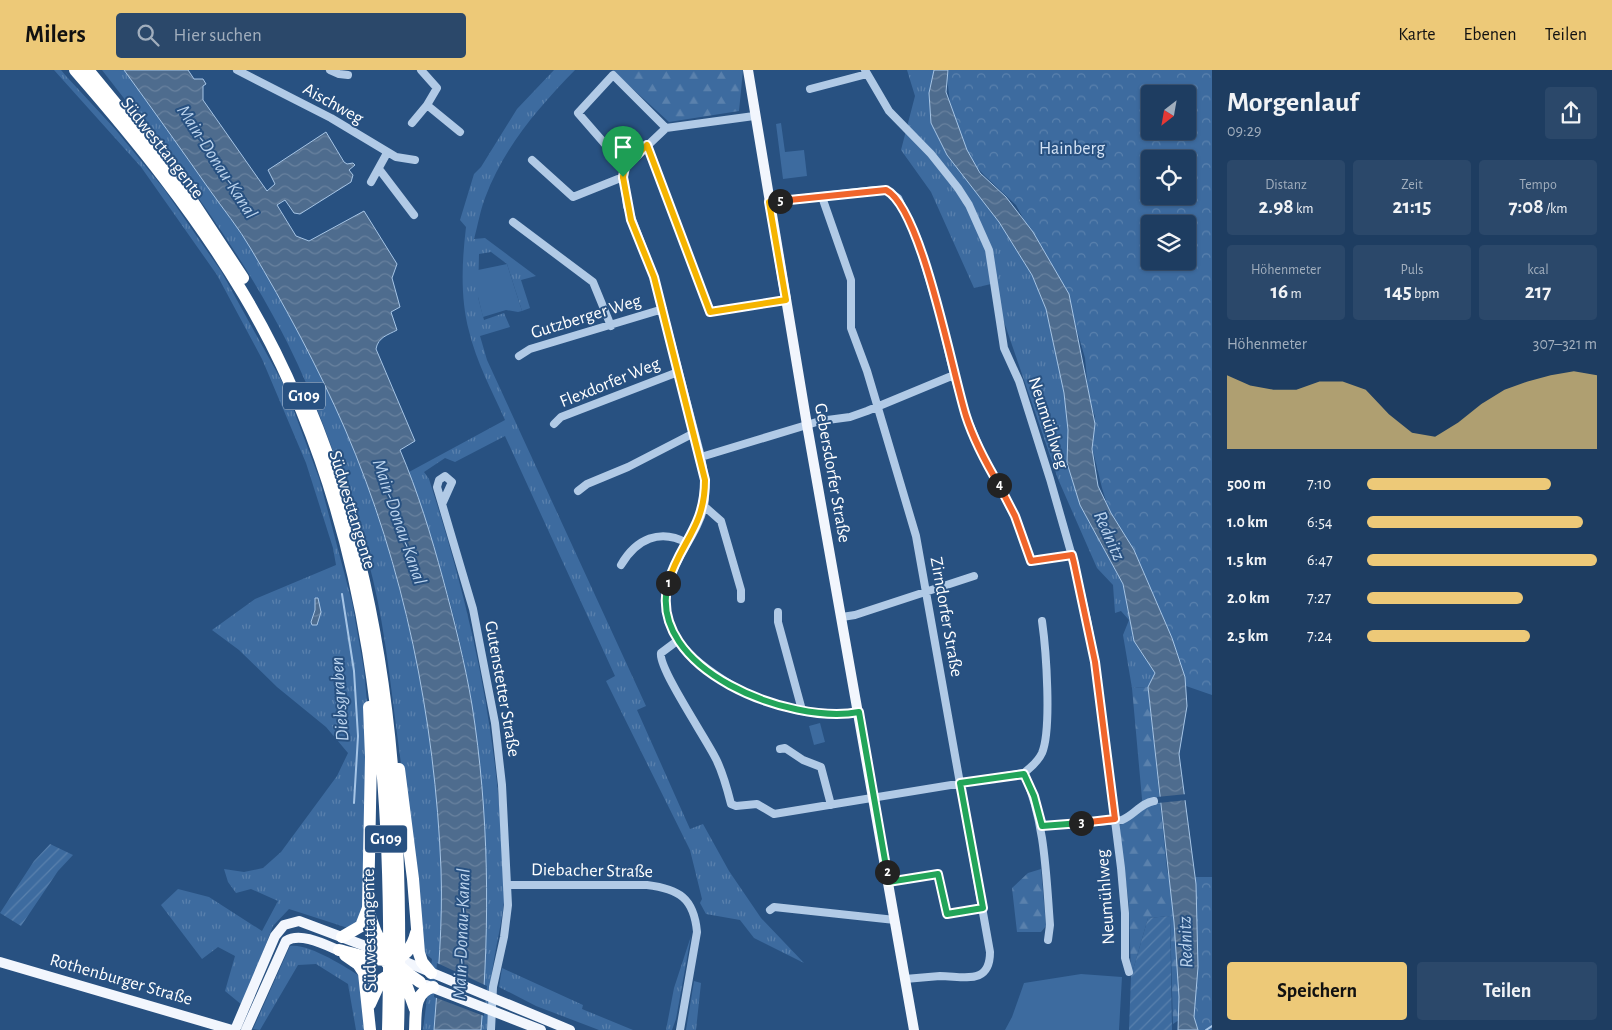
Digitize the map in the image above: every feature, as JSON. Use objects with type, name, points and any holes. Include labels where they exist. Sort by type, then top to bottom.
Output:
[{"type":"highway","points":[[64,70],[101,100]]},
{"type":"highway","name":"Südwesttangente","points":[[75,70],[142,148],[198,222],[245,297],[283,370],[332,494],[353,572],[369,648],[378,720],[386,825],[388,1030]]},
{"type":"highway","name":"Südwesttangente","points":[[88,70],[132,121],[177,178],[227,250],[275,336],[309,408],[340,491],[358,551],[377,641],[388,719],[396,854],[398,1030]]},
{"type":"highway","points":[[96,70],[132,121]]},
{"type":"highway","points":[[369,648],[371,757],[368,908],[376,936],[415,1009]]},
{"type":"highway","points":[[388,719],[394,733],[398,758],[414,879],[420,958],[431,973]]},
{"type":"highway","points":[[342,936],[361,926],[368,908]]},
{"type":"highway","points":[[369,1008],[372,995],[392,963],[412,943],[417,928]]},
{"type":"highway","points":[[339,950],[431,973]]},
{"type":"highway","points":[[339,950],[363,970],[369,1008],[370,1030]]},
{"type":"highway","points":[[392,963],[428,986],[420,995],[415,1009],[415,1030]]},
{"type":"main road","name":"Gebersdorfer Straße","points":[[748,70],[754,116],[807,426],[914,1030]]},
{"type":"main road","name":"Rothenburger Straße","points":[[0,962],[234,1030],[275,936],[280,928],[287,924],[299,921],[342,936],[392,963]]},
{"type":"main road","points":[[246,1030],[286,941],[292,938],[302,938],[339,950]]},
{"type":"main road","points":[[431,973],[570,1030]]},
{"type":"main road","points":[[428,986],[541,1030]]},
{"type":"street","name":"Aischweg","points":[[237,70],[327,115],[387,153],[403,160],[415,160]]},
{"type":"street","points":[[330,70],[348,75]]},
{"type":"street","points":[[412,123],[427,105],[437,88],[421,70]]},
{"type":"street","name":"Neumühlweg","points":[[810,89],[866,72],[889,111],[931,154],[958,188],[989,250],[1004,348],[1019,381],[1072,555],[1095,662],[1115,819],[1125,913],[1125,958],[1129,972]]},
{"type":"street","points":[[625,167],[578,113],[613,75],[666,128]]},
{"type":"street","points":[[427,105],[460,132]]},
{"type":"street","points":[[754,116],[666,128],[625,167],[623,177],[631,220],[654,277],[701,457],[705,480],[704,506],[698,524],[672,571],[666,593],[666,616],[677,641],[712,673],[738,689],[763,700],[802,710],[826,713],[859,712]]},
{"type":"street","points":[[647,145],[710,312],[786,300]]},
{"type":"street","points":[[371,182],[387,153]]},
{"type":"street","points":[[532,160],[574,197],[623,177]]},
{"type":"street","points":[[379,169],[414,215]]},
{"type":"street","points":[[769,202],[886,190],[898,198],[917,238],[927,269],[954,375],[973,434],[1015,516],[1031,561],[1072,555]]},
{"type":"street","name":"Zirndorfer Straße","points":[[822,196],[850,280],[850,328],[867,371],[907,502],[926,591],[983,908],[990,962],[980,975],[974,978],[941,976],[905,979]]},
{"type":"street","points":[[513,222],[593,282],[611,326]]},
{"type":"street","name":"Gutzberger Weg","points":[[519,356],[530,350],[662,309]]},
{"type":"street","name":"Flexdorfer Weg","points":[[554,424],[561,417],[678,372]]},
{"type":"street","points":[[701,457],[807,426],[850,417],[954,375]]},
{"type":"street","points":[[578,491],[587,484],[628,467],[694,433]]},
{"type":"street","name":"Gutenstetter Straße","points":[[443,502],[473,609],[494,713],[502,786],[508,885],[504,937],[493,987],[491,1030]]},
{"type":"street","points":[[704,506],[721,522],[741,590],[741,599]]},
{"type":"street","points":[[620,565],[631,550],[655,537],[671,536],[687,543]]},
{"type":"street","points":[[842,617],[890,604],[974,576]]},
{"type":"street","points":[[778,612],[778,622],[802,710]]},
{"type":"street","points":[[677,641],[661,653],[660,658],[669,678],[718,762],[731,804],[736,806],[757,804],[774,814],[1024,774],[1041,756],[1045,742],[1047,682],[1042,621]]},
{"type":"street","points":[[780,749],[785,748],[803,760],[821,767],[830,805]]},
{"type":"street","points":[[1024,774],[1034,796],[1042,826],[1050,925],[1048,940]]},
{"type":"street","points":[[1042,826],[1115,819],[1122,820],[1144,805],[1154,801]]},
{"type":"street","points":[[888,882],[938,874],[947,914],[983,908]]},
{"type":"street","name":"Diebacher Straße","points":[[508,885],[647,885],[664,887],[686,899],[696,919],[697,932],[680,1030]]},
{"type":"street","points":[[770,910],[774,907],[895,920]]},
{"type":"green space","points":[[54,70],[61,70],[115,129],[164,189],[221,271],[285,387],[319,478],[352,602],[364,670],[367,702],[364,906],[359,921],[348,928],[289,909],[273,926],[242,1005],[225,991],[235,956],[218,947],[202,959],[161,905],[178,889],[209,897],[262,931],[278,901],[251,889],[236,893],[228,882],[224,869],[244,872],[263,868],[281,852],[337,776],[348,753],[326,727],[277,687],[239,650],[212,630],[255,599],[336,565],[333,548],[306,463],[262,359],[217,275],[141,167]]},
{"type":"green space","points":[[102,70],[124,70],[246,241],[301,337],[335,406],[366,481],[384,534],[399,589],[412,644],[432,756],[441,869],[440,950],[434,1030],[423,1030],[432,959],[422,951],[407,810],[382,622],[368,560],[323,423],[288,344],[247,272],[202,202]]},
{"type":"green space","points":[[554,70],[575,70],[535,114],[512,145],[485,198],[474,239],[485,238],[536,276],[521,280],[530,308],[522,311],[507,264],[491,252],[479,254],[478,297],[484,320],[504,313],[510,327],[480,336],[487,360],[646,706],[637,710],[690,829],[703,824],[729,871],[761,918],[804,963],[754,938],[740,920],[706,914],[700,903],[702,899],[690,850],[606,681],[615,676],[505,436],[455,462],[445,458],[424,472],[429,479],[442,519],[464,599],[482,680],[495,762],[505,891],[492,970],[487,1030],[481,1030],[486,949],[486,867],[481,786],[472,705],[454,616],[409,472],[505,420],[480,365],[466,318],[463,279],[466,227],[460,220],[474,174],[481,167],[517,109]]},
{"type":"green space","points":[[612,70],[743,70],[739,111],[669,122]]},
{"type":"green space","points":[[907,70],[934,70],[929,93],[931,123],[947,155],[999,222],[1032,275],[1046,309],[1064,393],[1068,430],[1067,463],[1080,505],[1123,584],[1134,641],[1155,673],[1148,687],[1132,688],[1123,635],[1129,620],[1121,611],[1115,613],[1113,585],[1097,568],[1058,479],[991,284],[974,288],[931,192],[901,150],[915,96]]},
{"type":"green space","name":"Hainberg","points":[[949,70],[1212,70],[1212,695],[1186,686],[1109,511],[1092,447],[1095,416],[1089,401],[1085,358],[1070,306],[1016,205],[971,161],[964,148],[951,110],[947,78]]},
{"type":"green space","points":[[781,123],[785,152],[804,150],[807,176],[783,179],[776,124]]},
{"type":"green space","points":[[507,264],[522,311],[506,310],[483,317],[478,297],[478,270]]},
{"type":"green space","points":[[1148,687],[1167,870],[1201,1005],[1173,1024],[1170,916],[1148,918],[1131,977],[1129,905],[1119,826],[1143,810],[1132,688]]},
{"type":"green space","points":[[820,723],[825,742],[814,745],[809,726]]},
{"type":"green space","points":[[50,844],[73,855],[58,871],[21,926],[0,913],[34,861]]},
{"type":"green space","points":[[1041,869],[1046,926],[1041,932],[1017,932],[1012,888],[1028,873]]},
{"type":"green space","points":[[1190,877],[1212,877],[1212,1030],[1193,1030]]},
{"type":"green space","points":[[1170,916],[1172,1030],[1129,1030],[1131,977],[1148,918]]},
{"type":"green space","points":[[691,936],[676,1019],[672,1030],[666,1030],[674,988]]},
{"type":"green space","points":[[290,946],[307,948],[337,962],[361,977],[367,1030],[356,1030],[348,984],[316,964],[298,965],[260,1030],[253,1029]]},
{"type":"green space","points":[[502,968],[583,1005],[582,1009],[633,1030],[599,1030],[536,1006],[499,987]]},
{"type":"green space","points":[[1081,974],[1122,977],[1119,1030],[1005,1030],[1012,1017],[1024,983]]},
{"type":"green space","points":[[694,981],[701,983],[696,1030],[686,1030]]},
{"type":"water","name":"Main-Donau-Kanal","points":[[124,70],[188,70],[194,79],[203,79],[206,84],[203,86],[203,100],[267,191],[275,184],[268,170],[326,132],[344,162],[355,165],[349,170],[353,175],[351,182],[300,214],[294,213],[285,200],[277,205],[296,236],[309,241],[364,211],[397,264],[392,278],[400,307],[391,312],[397,330],[381,339],[376,349],[415,441],[400,450],[429,530],[459,642],[472,705],[478,745],[485,826],[487,908],[481,1030],[434,1030],[440,950],[441,869],[432,756],[424,700],[400,589],[366,481],[324,383],[264,271],[236,226]]},
{"type":"water","name":"Rednitz","points":[[934,70],[948,70],[946,92],[967,150],[980,173],[1006,197],[1033,232],[1069,294],[1095,424],[1092,449],[1098,486],[1111,513],[1134,550],[1172,638],[1185,677],[1187,706],[1179,754],[1196,884],[1198,967],[1194,1017],[1198,1030],[1178,1030],[1179,997],[1174,922],[1148,687],[1155,673],[1134,641],[1123,584],[1080,505],[1067,463],[1068,430],[1064,393],[1046,309],[1032,275],[999,222],[947,155],[931,123],[929,93]]},
{"type":"water","points":[[315,598],[318,598],[321,612],[317,625],[312,625],[311,622],[315,610]]},
{"type":"pier","points":[[1187,794],[1187,800],[1158,803],[1157,797]]},
{"type":"pier","points":[[437,963],[487,986],[484,1016],[434,997]]},
{"type":"waterway","name":"Diebsgraben","points":[[342,594],[354,671],[358,736],[354,803]]},
{"type":"waterway","points":[[1206,1030],[1212,1026]]},
{"type":"route","points":[[647,145],[710,312],[786,300],[769,202],[886,190],[898,198],[907,216],[917,238],[927,269],[967,418],[982,454],[1015,516],[1031,561],[1072,555],[1095,662],[1115,819],[1042,826],[1034,796],[1024,774],[960,783],[974,868],[983,908],[947,914],[940,876],[938,874],[888,882],[859,712],[818,712],[783,706],[763,700],[738,689],[714,674],[695,660],[674,636],[666,616],[666,593],[672,571],[698,524],[704,506],[705,480],[701,457],[673,354],[662,303],[654,277],[631,220],[623,177],[625,167],[647,145]]}]
